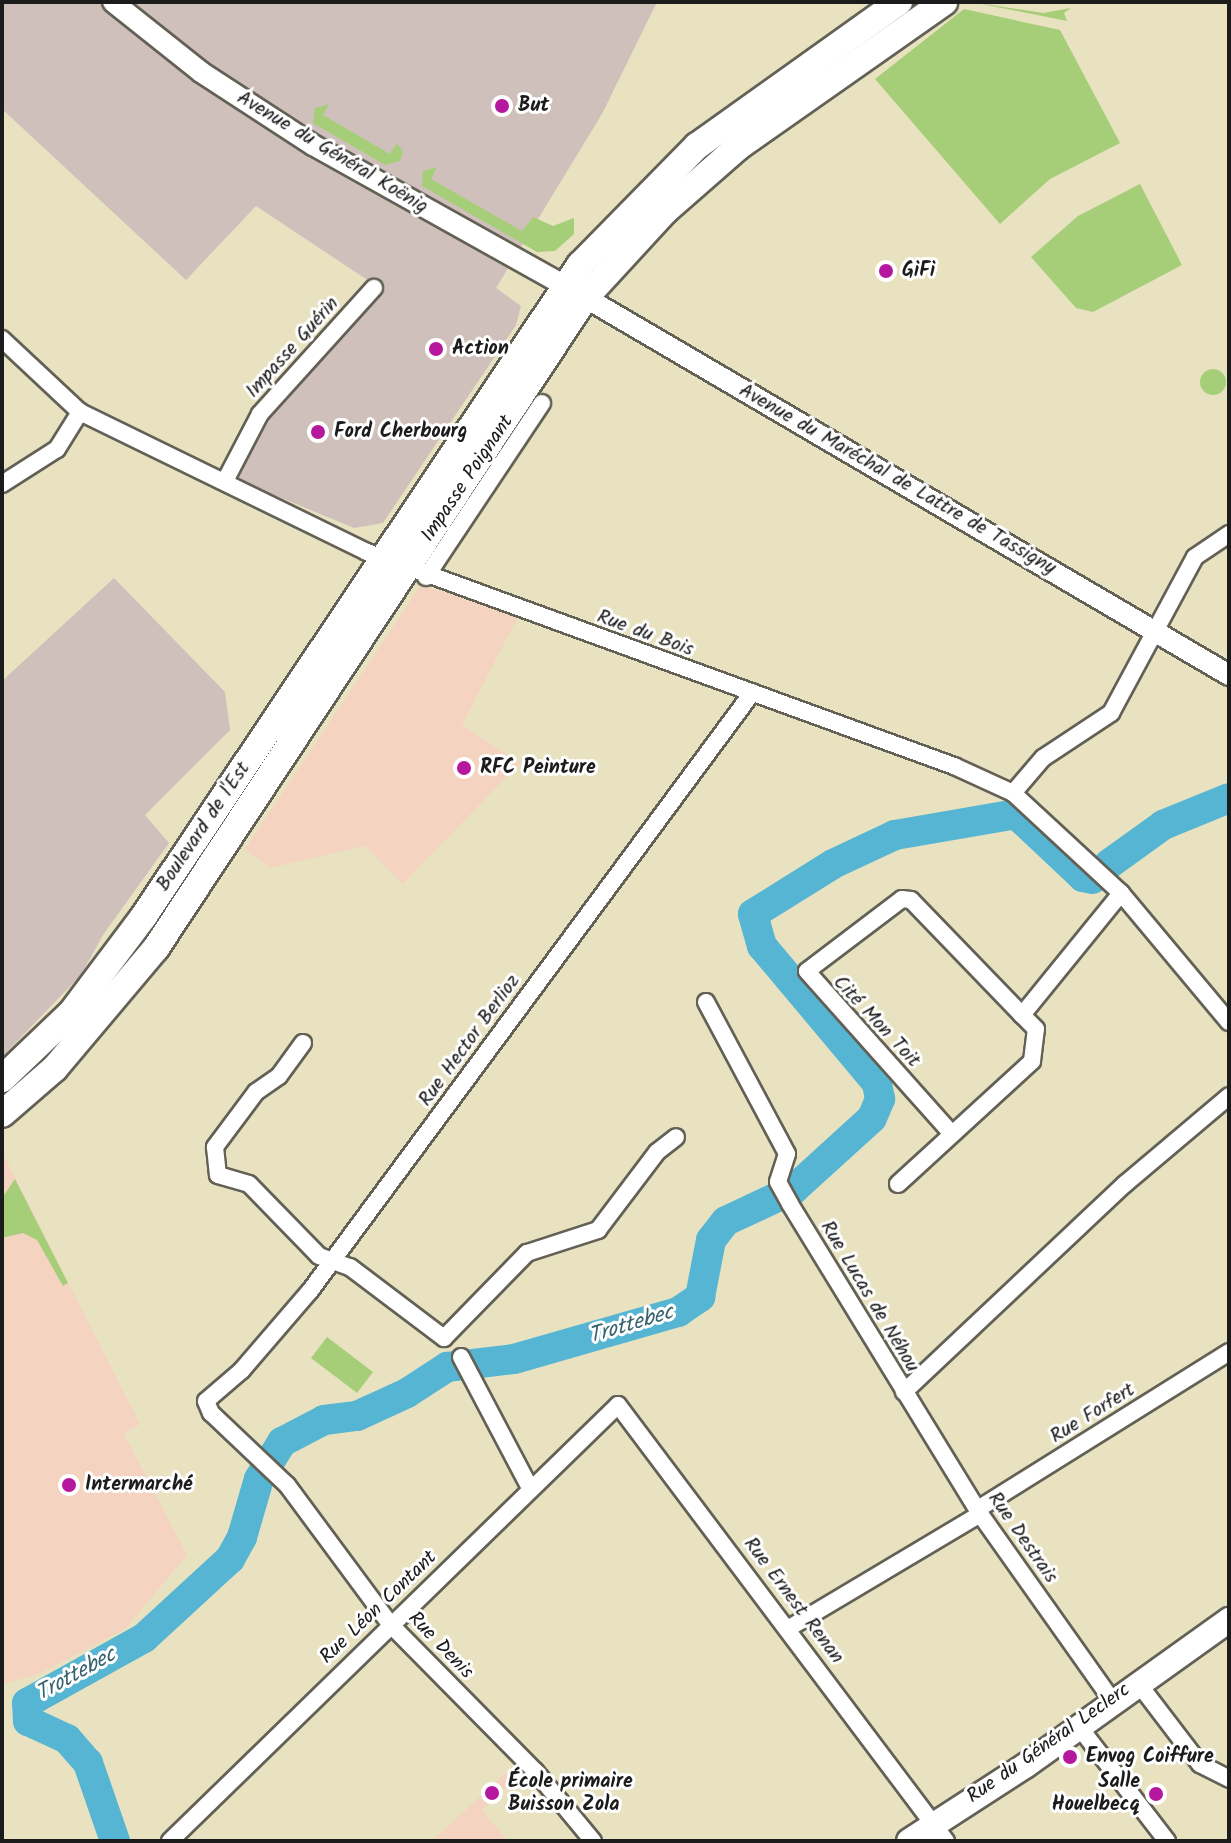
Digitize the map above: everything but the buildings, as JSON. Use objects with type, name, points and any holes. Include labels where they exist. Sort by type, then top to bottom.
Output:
[{"type":"main road","points":[[2,1114],[55,1068],[156,948],[418,573],[492,439],[498,415],[561,321],[575,292],[647,192],[741,111],[899,2]]},
{"type":"main road","points":[[575,292],[738,147],[944,2]]},
{"type":"main road","name":"Boulevard de l'Est","points":[[2,1079],[105,971],[381,557],[575,292]]},
{"type":"main road","name":"Rue du Général Leclerc","points":[[909,1841],[940,1832],[1138,1683],[1229,1620]]},
{"type":"street","name":"Avenue du Général Koënig","points":[[113,2],[188,63],[279,124],[575,292]]},
{"type":"street","name":"Impasse Guérin","points":[[225,481],[260,414],[374,288]]},
{"type":"street","name":"Avenue du Maréchal de Lattre de Tassigny","points":[[575,292],[1229,675]]},
{"type":"street","name":"Rue du Bois","points":[[2,339],[80,412],[381,557],[954,766],[1013,793],[1121,893],[1229,1022]]},
{"type":"street","name":"Impasse Poignant","points":[[418,573],[542,403]]},
{"type":"street","points":[[2,484],[57,449],[80,412]]},
{"type":"street","points":[[1013,793],[1043,758],[1111,713],[1195,557],[1229,534]]},
{"type":"street","name":"Rue Hector Berlioz","points":[[206,1401],[254,1357],[335,1258],[752,693]]},
{"type":"street","points":[[1022,1015],[1121,893]]},
{"type":"street","name":"Cité Mon Toit","points":[[898,1184],[1032,1061],[1036,1029],[911,900],[902,899],[807,971],[952,1134]]},
{"type":"street","name":"Rue Lucas de Néhou","points":[[706,1002],[787,1154],[778,1182],[904,1392],[1125,1184],[1229,1096]]},
{"type":"street","points":[[303,1043],[279,1076],[256,1092],[215,1147],[218,1175],[249,1184],[319,1256],[335,1258],[444,1338],[527,1253],[598,1230],[657,1152],[676,1137]]},
{"type":"street","name":"Rue Forfert","points":[[789,1628],[1229,1352]]},
{"type":"street","points":[[464,1363],[530,1488]]},
{"type":"street","name":"Rue Destrais","points":[[904,1392],[979,1511],[1113,1702]]},
{"type":"street","name":"Rue Denis","points":[[206,1401],[277,1473],[390,1624],[535,1771],[593,1841]]},
{"type":"street","name":"Rue Léon Contant","points":[[170,1841],[618,1405]]},
{"type":"street","name":"Rue Ernest Renan","points":[[618,1405],[940,1832]]},
{"type":"street","points":[[1138,1683],[1200,1764],[1228,1776]]},
{"type":"street","points":[[1080,1728],[1167,1841]]},
{"type":"shaded area","points":[[2,2],[657,2],[602,114],[496,288],[521,306],[516,325],[383,523],[354,528],[233,478],[266,418],[381,289],[256,206],[186,280],[2,109]]},
{"type":"shaded area","points":[[114,578],[225,692],[230,730],[145,815],[169,843],[103,935],[81,975],[2,1057],[2,681]]},
{"type":"shaded area","points":[[420,586],[521,611],[462,725],[520,763],[403,884],[365,846],[270,868],[245,849]]},
{"type":"shaded area","name":"Intermarché","points":[[2,1152],[140,1424],[124,1434],[187,1555],[125,1629],[39,1674],[2,1684]]},
{"type":"shaded area","name":"École primaire Buisson Zola","points":[[511,1768],[518,1776],[482,1810],[508,1841],[432,1841]]},
{"type":"green space","points":[[972,2],[1043,13],[1071,8],[1064,13],[1067,21]]},
{"type":"green space","points":[[964,9],[1060,30],[1120,143],[1050,179],[1000,224],[875,79]]},
{"type":"green space","points":[[329,104],[323,115],[390,154],[397,143],[403,152],[400,161],[385,165],[313,123],[315,108]]},
{"type":"green space","points":[[437,167],[431,179],[522,231],[533,217],[553,226],[574,218],[574,234],[555,251],[537,252],[422,186],[423,171]]},
{"type":"green space","points":[[1140,184],[1182,265],[1093,312],[1076,308],[1031,257],[1078,216]]},
{"type":"green space","points":[[1213,369],[1222,373],[1226,382],[1222,391],[1213,395],[1204,391],[1200,382],[1204,373]]},
{"type":"green space","points":[[15,1179],[68,1283],[63,1286],[37,1240],[23,1233],[2,1238],[2,1198]]},
{"type":"green space","points":[[327,1337],[373,1372],[357,1393],[311,1358]]},
{"type":"waterway","name":"Trottebec","points":[[1109,864],[1163,825],[1229,798]]},
{"type":"waterway","name":"Trottebec","points":[[115,1841],[88,1763],[67,1739],[28,1721],[27,1703],[144,1638],[230,1559],[242,1537],[259,1479],[282,1442],[324,1420],[357,1416],[407,1393],[447,1367],[514,1359],[678,1312],[700,1297],[711,1240],[726,1221],[794,1189],[872,1118],[880,1099],[877,1083],[762,946],[753,914],[833,864],[895,835],[1016,814],[1083,877],[1093,879]]},
{"type":"place","name":"But","points":[[502,106]]},
{"type":"place","name":"GiFi","points":[[886,271]]},
{"type":"place","name":"Action","points":[[436,349]]},
{"type":"place","name":"Ford Cherbourg","points":[[318,432]]},
{"type":"place","name":"RFC Peinture","points":[[464,768]]},
{"type":"place","name":"Intermarché","points":[[69,1485]]},
{"type":"place","name":"Envog Coiffure","points":[[1070,1757]]},
{"type":"place","name":"École primaire Buisson Zola","points":[[492,1793]]},
{"type":"place","name":"Salle Houelbecq","points":[[1156,1794]]}]
